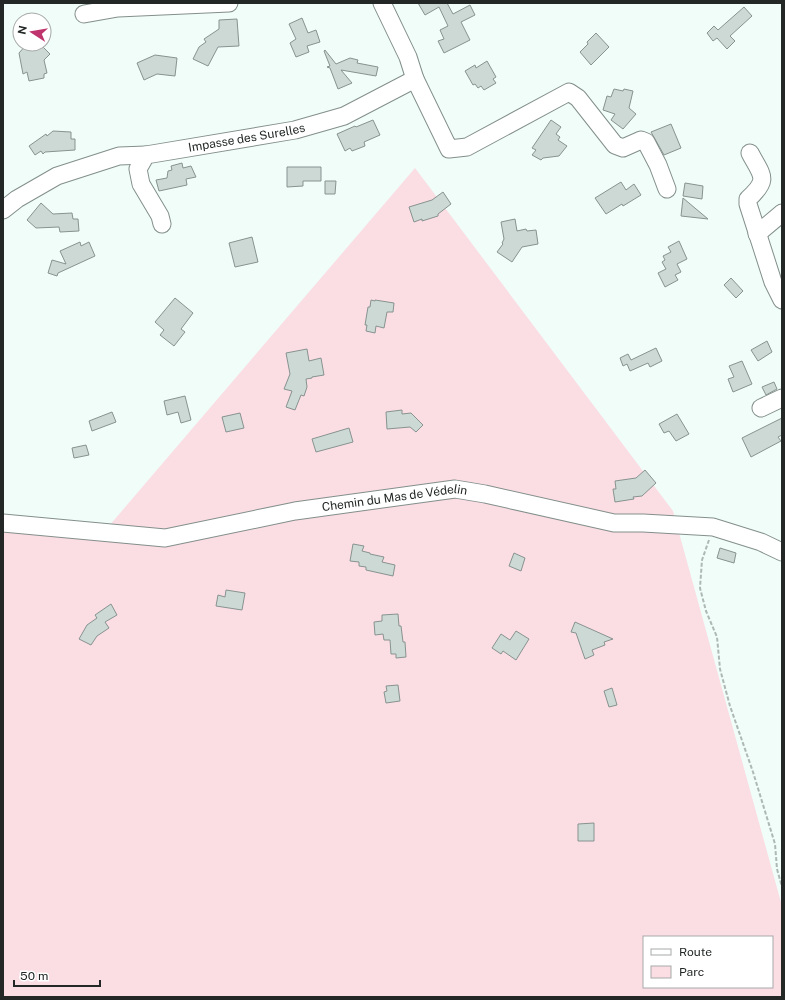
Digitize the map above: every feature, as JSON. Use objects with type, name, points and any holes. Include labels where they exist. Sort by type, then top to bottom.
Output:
[{"type":"street","points":[[84,14],[118,8],[229,3]]},
{"type":"street","points":[[382,3],[408,57],[415,79],[449,149],[467,148],[569,92],[578,98],[615,145],[623,148],[641,140],[646,142],[668,188]]},
{"type":"street","name":"Impasse des Surelles","points":[[3,210],[17,199],[57,176],[119,156],[146,155],[294,130],[344,116],[415,79]]},
{"type":"street","points":[[750,153],[763,176],[762,184],[748,199],[748,204],[773,282],[782,300]]},
{"type":"street","points":[[146,155],[138,169],[139,176],[141,184],[160,216],[162,224]]},
{"type":"street","points":[[757,234],[782,213]]},
{"type":"street","points":[[761,408],[782,398]]},
{"type":"street","name":"Chemin du Mas de Védelin","points":[[3,524],[165,538],[295,511],[455,489],[485,494],[614,523],[713,527],[761,542],[782,552]]},
{"type":"path","points":[[713,527],[702,560],[700,588],[706,611],[717,637],[720,669],[730,706],[753,772],[775,844],[777,869],[782,887]]},
{"type":"green space","points":[[415,168],[673,511],[782,906],[782,997],[3,997],[3,524],[109,526]]},
{"type":"building","points":[[418,3],[447,3],[453,14],[470,5],[475,15],[461,22],[470,40],[444,53],[438,41],[444,39],[440,30],[448,26],[439,7],[425,15]]},
{"type":"building","points":[[744,7],[752,16],[730,36],[735,41],[727,49],[717,38],[713,41],[707,33],[714,26],[718,30]]},
{"type":"building","points":[[302,18],[308,33],[316,30],[320,42],[307,46],[309,52],[296,57],[290,43],[296,39],[289,24]]},
{"type":"building","points":[[237,19],[239,46],[218,47],[208,66],[193,59],[199,47],[206,42],[204,39],[219,29],[219,20]]},
{"type":"building","points":[[596,33],[609,47],[591,65],[580,52]]},
{"type":"building","points":[[325,50],[336,64],[350,58],[358,60],[357,63],[378,67],[376,76],[341,70],[352,83],[338,89],[330,68],[327,67],[330,66],[324,51]]},
{"type":"building","points":[[48,52],[50,54],[44,60],[47,73],[44,74],[44,78],[29,81],[27,72],[23,74],[19,53]]},
{"type":"building","points":[[155,55],[177,58],[175,76],[157,74],[144,80],[137,63]]},
{"type":"building","points":[[487,61],[496,77],[493,79],[496,83],[484,90],[481,86],[478,88],[475,84],[473,85],[465,71],[475,65],[476,68]]},
{"type":"building","points":[[614,89],[633,91],[629,108],[636,114],[623,129],[611,120],[615,114],[603,110],[607,96],[611,97]]},
{"type":"building","points":[[373,120],[380,135],[364,142],[365,146],[352,151],[350,148],[345,151],[337,134]]},
{"type":"building","points":[[551,120],[561,127],[556,134],[560,137],[558,140],[567,146],[559,156],[543,158],[541,160],[532,155],[536,150],[532,148]]},
{"type":"building","points":[[671,124],[681,148],[664,155],[651,132]]},
{"type":"building","points":[[53,131],[71,132],[71,139],[75,139],[75,150],[45,152],[43,154],[41,151],[35,155],[29,146]]},
{"type":"building","points":[[182,163],[183,168],[191,166],[196,177],[186,179],[187,185],[159,191],[156,180],[167,178],[168,171],[172,170],[171,166]]},
{"type":"building","points":[[287,167],[321,167],[321,181],[303,181],[303,186],[287,187]]},
{"type":"building","points":[[325,181],[336,181],[335,194],[325,194]]},
{"type":"building","points":[[621,182],[626,190],[634,184],[641,195],[606,214],[595,198]]},
{"type":"building","points":[[685,183],[703,186],[702,199],[683,196]]},
{"type":"building","points":[[443,192],[451,204],[438,214],[438,216],[414,222],[409,207],[432,200]]},
{"type":"building","points":[[683,198],[708,219],[681,216]]},
{"type":"building","points":[[41,203],[53,214],[72,213],[73,219],[78,219],[79,231],[60,232],[59,227],[36,228],[27,220]]},
{"type":"building","points":[[515,219],[517,231],[526,229],[527,231],[536,230],[538,244],[522,247],[512,262],[497,252],[503,244],[504,239],[501,222]]},
{"type":"building","points":[[252,237],[258,262],[235,267],[229,243]]},
{"type":"building","points":[[679,241],[687,259],[677,264],[681,272],[675,275],[678,280],[665,287],[658,273],[666,269],[662,262],[665,260],[663,256],[671,252],[668,247]]},
{"type":"building","points":[[80,242],[81,246],[89,242],[95,256],[58,273],[57,276],[48,273],[52,260],[66,264],[60,251]]},
{"type":"building","points":[[731,278],[743,291],[736,298],[724,285]]},
{"type":"building","points":[[175,298],[193,313],[181,329],[185,332],[174,346],[160,335],[164,330],[155,322]]},
{"type":"building","points":[[371,300],[394,303],[393,312],[387,312],[384,328],[376,326],[375,333],[366,331],[367,325],[365,325],[368,307],[370,307]]},
{"type":"building","points":[[767,341],[772,352],[758,361],[751,350]]},
{"type":"building","points":[[656,348],[662,361],[650,367],[648,363],[630,371],[627,364],[623,366],[620,358],[628,354],[631,360]]},
{"type":"building","points":[[307,349],[309,361],[321,358],[324,375],[306,379],[307,387],[304,396],[301,395],[295,410],[286,407],[292,391],[284,389],[290,374],[286,353]]},
{"type":"building","points":[[742,361],[752,384],[733,392],[728,379],[734,377],[729,366]]},
{"type":"building","points":[[774,382],[777,389],[766,395],[762,387]]},
{"type":"building","points":[[185,396],[191,420],[181,423],[178,412],[167,415],[164,401]]},
{"type":"building","points":[[402,410],[402,414],[411,413],[423,425],[416,432],[410,427],[387,429],[386,412]]},
{"type":"building","points":[[112,412],[116,422],[92,431],[89,421]]},
{"type":"building","points":[[240,413],[244,428],[226,432],[222,417]]},
{"type":"building","points":[[677,414],[689,434],[676,441],[669,431],[664,433],[659,424]]},
{"type":"building","points":[[782,418],[782,435],[778,437],[781,441],[751,457],[742,438]]},
{"type":"building","points":[[349,428],[353,442],[316,452],[312,439]]},
{"type":"building","points":[[86,445],[89,455],[74,458],[72,448]]},
{"type":"building","points":[[645,470],[656,483],[642,496],[615,502],[613,489],[616,489],[615,481],[636,478]]},
{"type":"building","points":[[353,544],[364,546],[362,551],[384,557],[382,562],[395,565],[393,576],[366,570],[366,567],[359,566],[359,562],[350,561]]},
{"type":"building","points":[[720,548],[736,553],[734,563],[717,558]]},
{"type":"building","points":[[514,553],[525,558],[521,571],[509,566]]},
{"type":"building","points":[[226,590],[245,593],[242,610],[216,606],[218,595],[225,597]]},
{"type":"building","points":[[111,604],[117,615],[105,622],[109,628],[97,636],[91,645],[79,639],[87,625],[97,618],[95,615]]},
{"type":"building","points":[[398,614],[403,642],[405,642],[406,657],[396,658],[396,654],[391,654],[390,640],[384,640],[383,634],[375,635],[374,622],[382,621],[382,615]]},
{"type":"building","points":[[575,622],[613,639],[604,642],[605,645],[592,650],[594,655],[585,659],[576,633],[571,632]]},
{"type":"building","points":[[516,631],[529,639],[516,660],[503,651],[501,654],[492,648],[501,634],[510,640]]},
{"type":"building","points":[[398,685],[400,701],[386,703],[384,692],[387,691],[386,686]]},
{"type":"building","points":[[612,688],[617,705],[609,707],[604,691]]},
{"type":"building","points":[[594,823],[594,841],[578,841],[578,824]]}]
